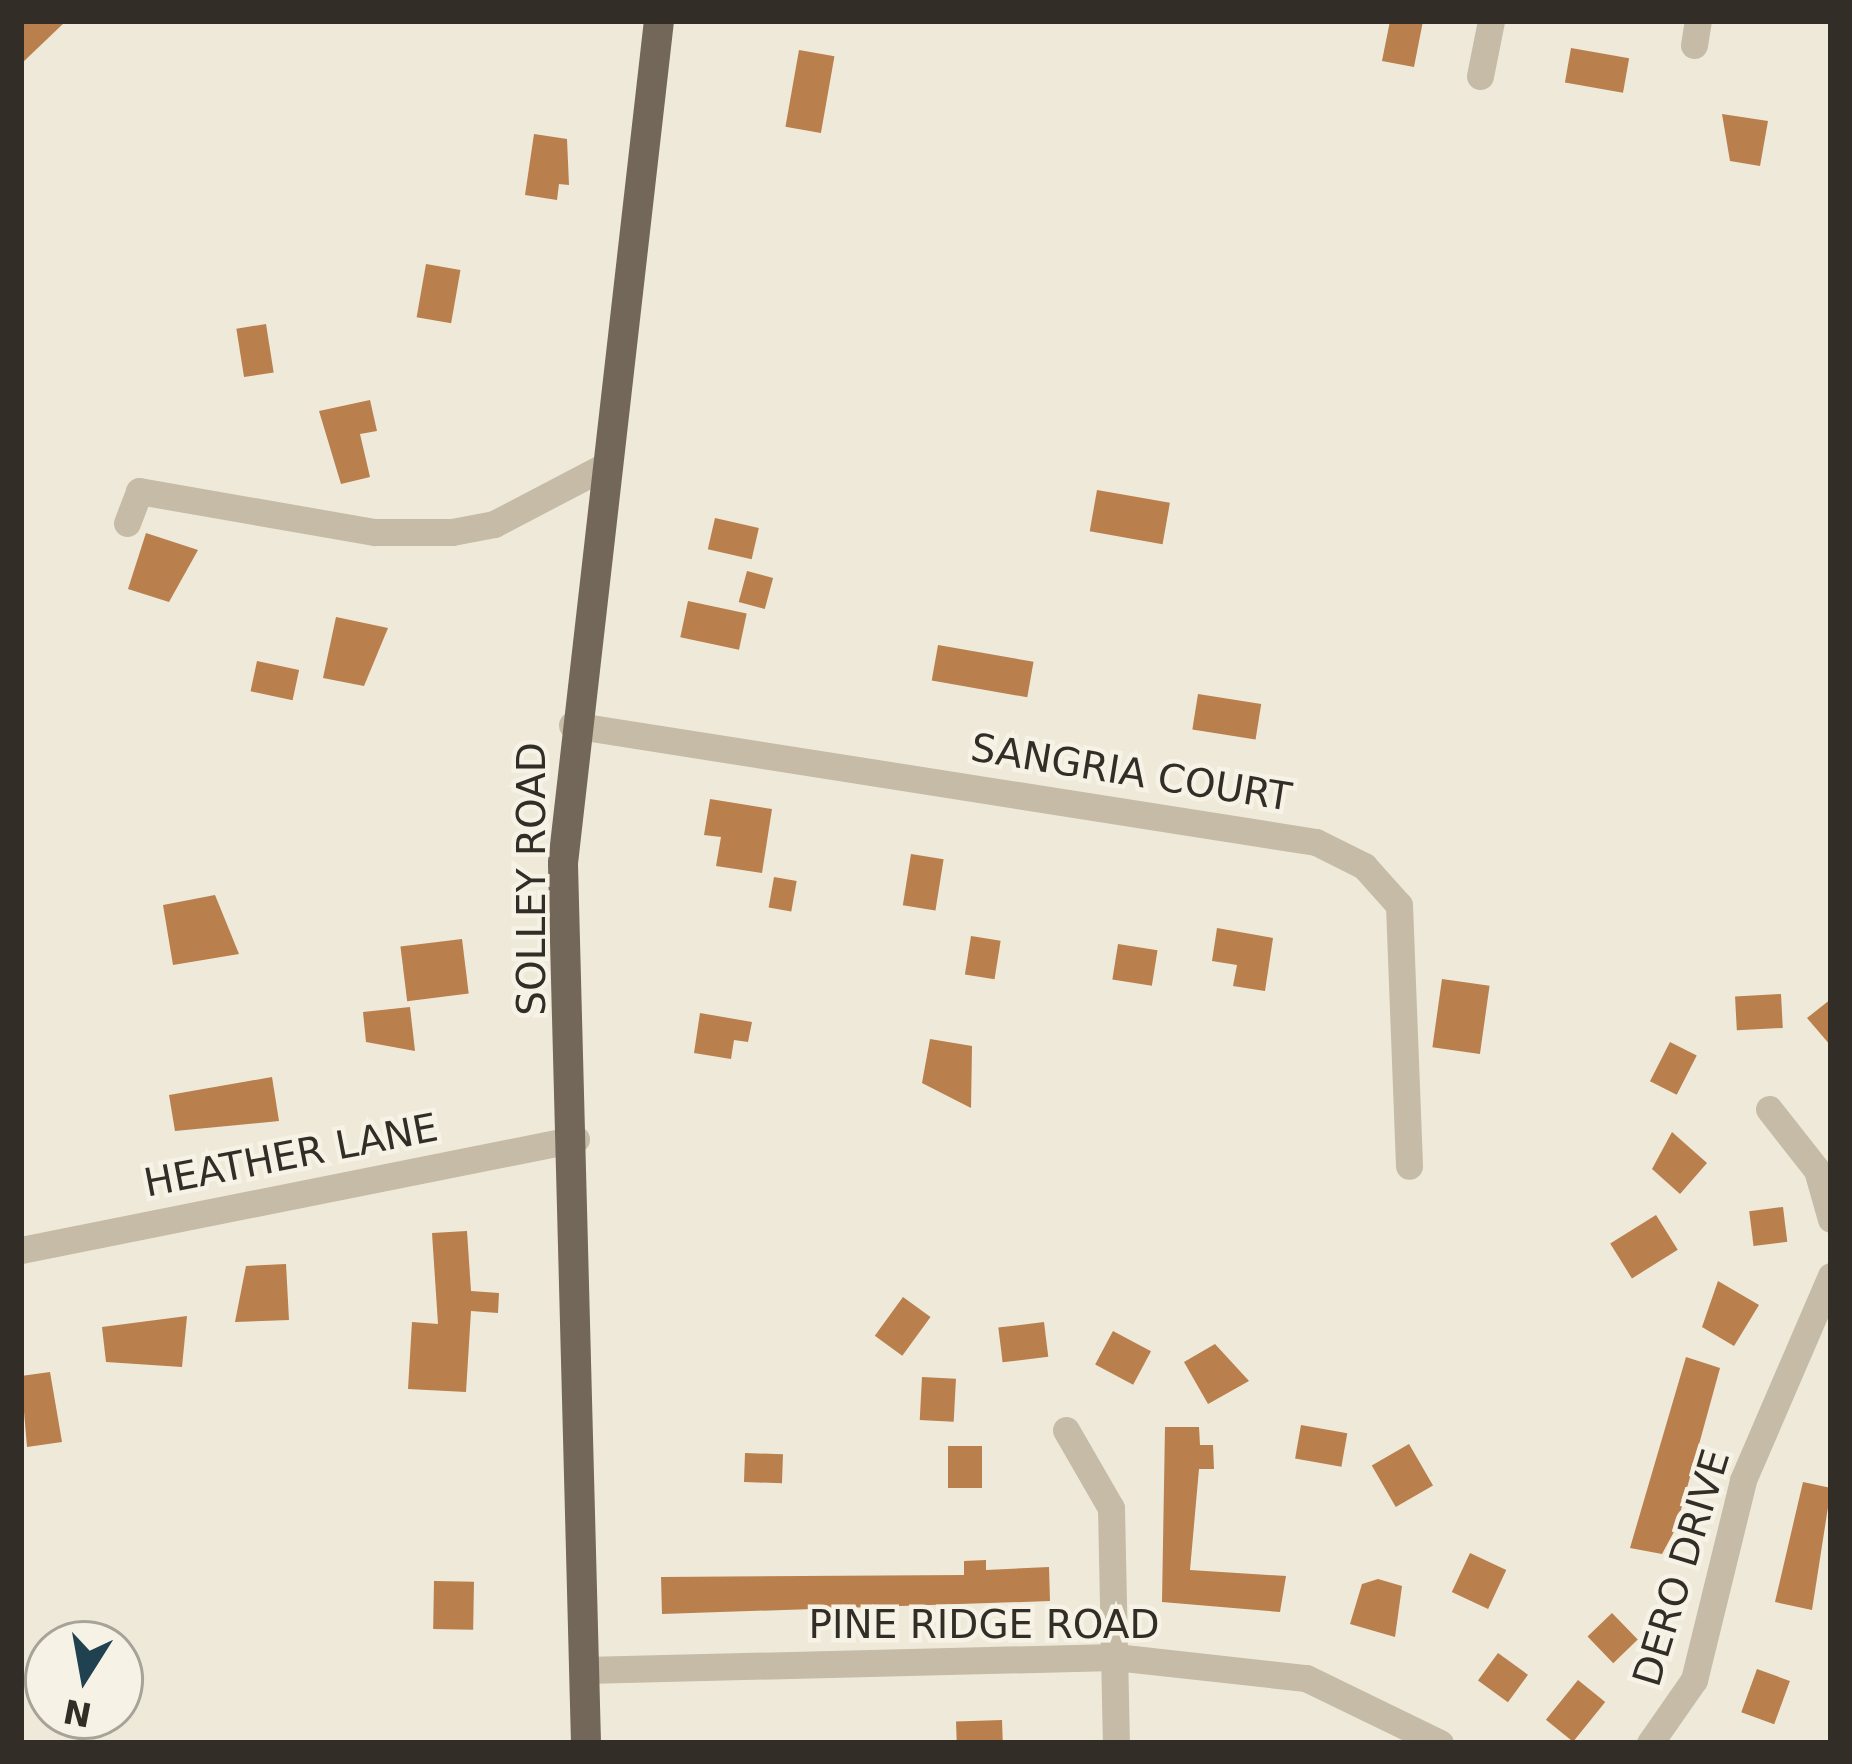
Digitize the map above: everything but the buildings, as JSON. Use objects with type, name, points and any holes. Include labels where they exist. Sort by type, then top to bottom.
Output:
[{"type":"main road","name":"SOLLEY ROAD","points":[[586,1743],[575,1139],[563,863],[572,725],[659,21]]},
{"type":"street","points":[[1480,76],[1491,21]]},
{"type":"street","points":[[128,523],[140,491],[375,532],[452,532],[494,524],[604,467]]},
{"type":"street","name":"SANGRIA COURT","points":[[572,725],[1316,842],[1364,866],[1399,904],[1409,1166]]},
{"type":"street","points":[[1769,1109],[1816,1170],[1831,1219]]},
{"type":"street","name":"HEATHER LANE","points":[[21,1250],[575,1139]]},
{"type":"street","name":"DERO DRIVE","points":[[1650,1743],[1694,1680],[1743,1480],[1831,1276]]},
{"type":"street","points":[[1066,1430],[1111,1508],[1116,1743]]},
{"type":"street","name":"PINE RIDGE ROAD","points":[[585,1670],[1115,1657],[1306,1678],[1440,1743]]}]
